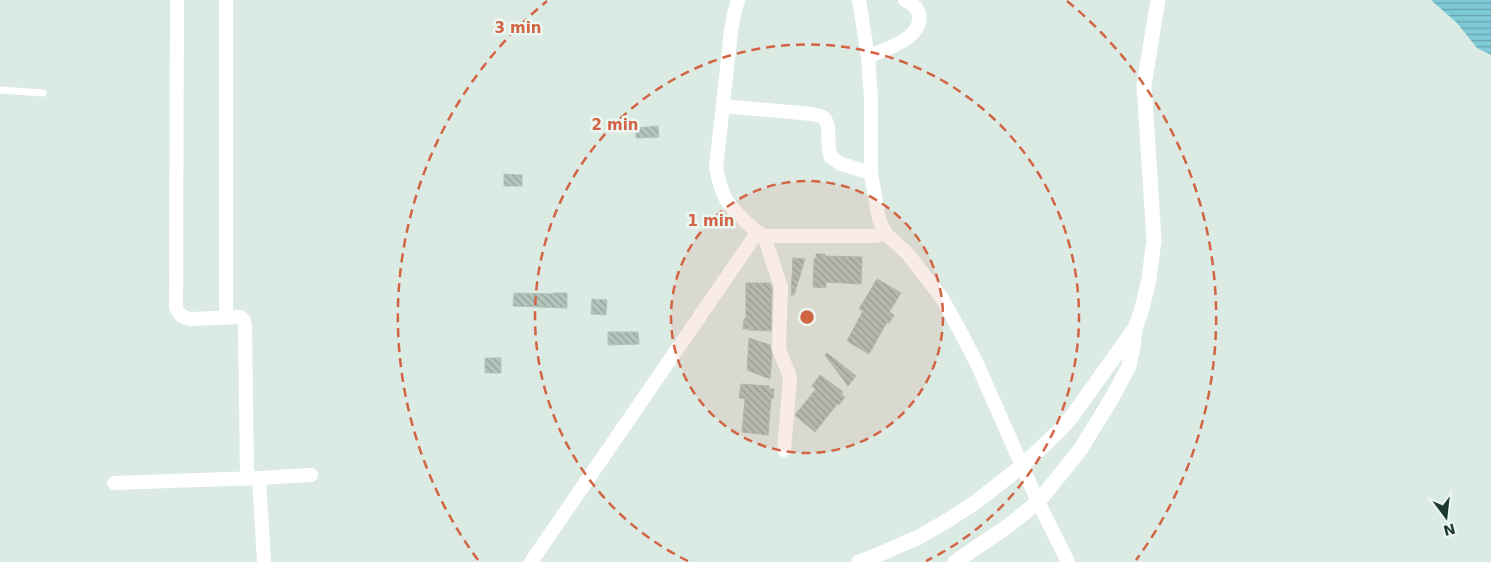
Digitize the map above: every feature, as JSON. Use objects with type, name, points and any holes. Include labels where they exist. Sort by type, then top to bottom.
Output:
[{"type":"street","points":[[176,0],[176,307],[178,314],[184,318],[240,317],[244,320],[253,478],[264,562]]},
{"type":"street","points":[[226,0],[226,317]]},
{"type":"street","points":[[738,0],[732,22],[716,168],[719,185],[725,200],[761,234],[781,287],[779,348],[781,358],[789,371],[790,379],[784,450]]},
{"type":"street","points":[[859,0],[868,57],[871,98],[871,173],[879,219],[886,234],[908,254],[941,297],[958,327],[978,366],[1038,502],[1068,562]]},
{"type":"street","points":[[868,57],[909,37],[916,31],[920,17],[918,9],[906,0]]},
{"type":"street","points":[[863,561],[918,538],[945,522],[976,502],[1022,466],[1073,415],[1135,328],[1142,310],[1149,279],[1154,240],[1144,85],[1158,0]]},
{"type":"street","points":[[723,106],[812,114],[823,117],[828,126],[828,142],[831,157],[841,164],[871,173]]},
{"type":"street","points":[[761,234],[874,236],[886,234]]},
{"type":"street","points":[[531,562],[761,234]]},
{"type":"street","points":[[955,562],[1008,526],[1038,502],[1080,450],[1112,398],[1128,366],[1135,328]]},
{"type":"street","points":[[114,483],[311,475]]},
{"type":"lane","points":[[0,90],[44,92]]},
{"type":"water","points":[[1431,0],[1491,0],[1491,55],[1477,48],[1457,23]]},
{"type":"building","points":[[658,126],[659,137],[636,138],[636,128]]},
{"type":"building","points":[[504,174],[522,175],[522,186],[504,186]]},
{"type":"building","points":[[816,254],[862,257],[861,284],[826,282],[826,288],[813,287],[814,259],[816,259]]},
{"type":"building","points":[[793,258],[805,259],[794,295],[791,295]]},
{"type":"building","points":[[877,279],[901,293],[889,312],[894,315],[889,323],[887,322],[869,354],[847,341],[863,311],[859,309]]},
{"type":"building","points":[[746,283],[770,283],[772,288],[771,331],[743,329],[744,319],[746,319]]},
{"type":"building","points":[[514,293],[567,293],[567,308],[513,306]]},
{"type":"building","points":[[592,299],[607,300],[606,315],[591,314]]},
{"type":"building","points":[[608,332],[638,332],[639,344],[608,345]]},
{"type":"building","points":[[749,338],[770,345],[772,356],[770,379],[747,370]]},
{"type":"building","points":[[827,353],[856,376],[848,386],[825,355]]},
{"type":"building","points":[[485,358],[501,358],[501,373],[485,373]]},
{"type":"building","points":[[820,375],[843,392],[841,394],[845,397],[815,432],[796,414],[816,389],[812,386]]},
{"type":"building","points":[[741,384],[769,386],[769,389],[774,389],[773,399],[771,398],[768,435],[742,432],[745,399],[739,398]]}]
